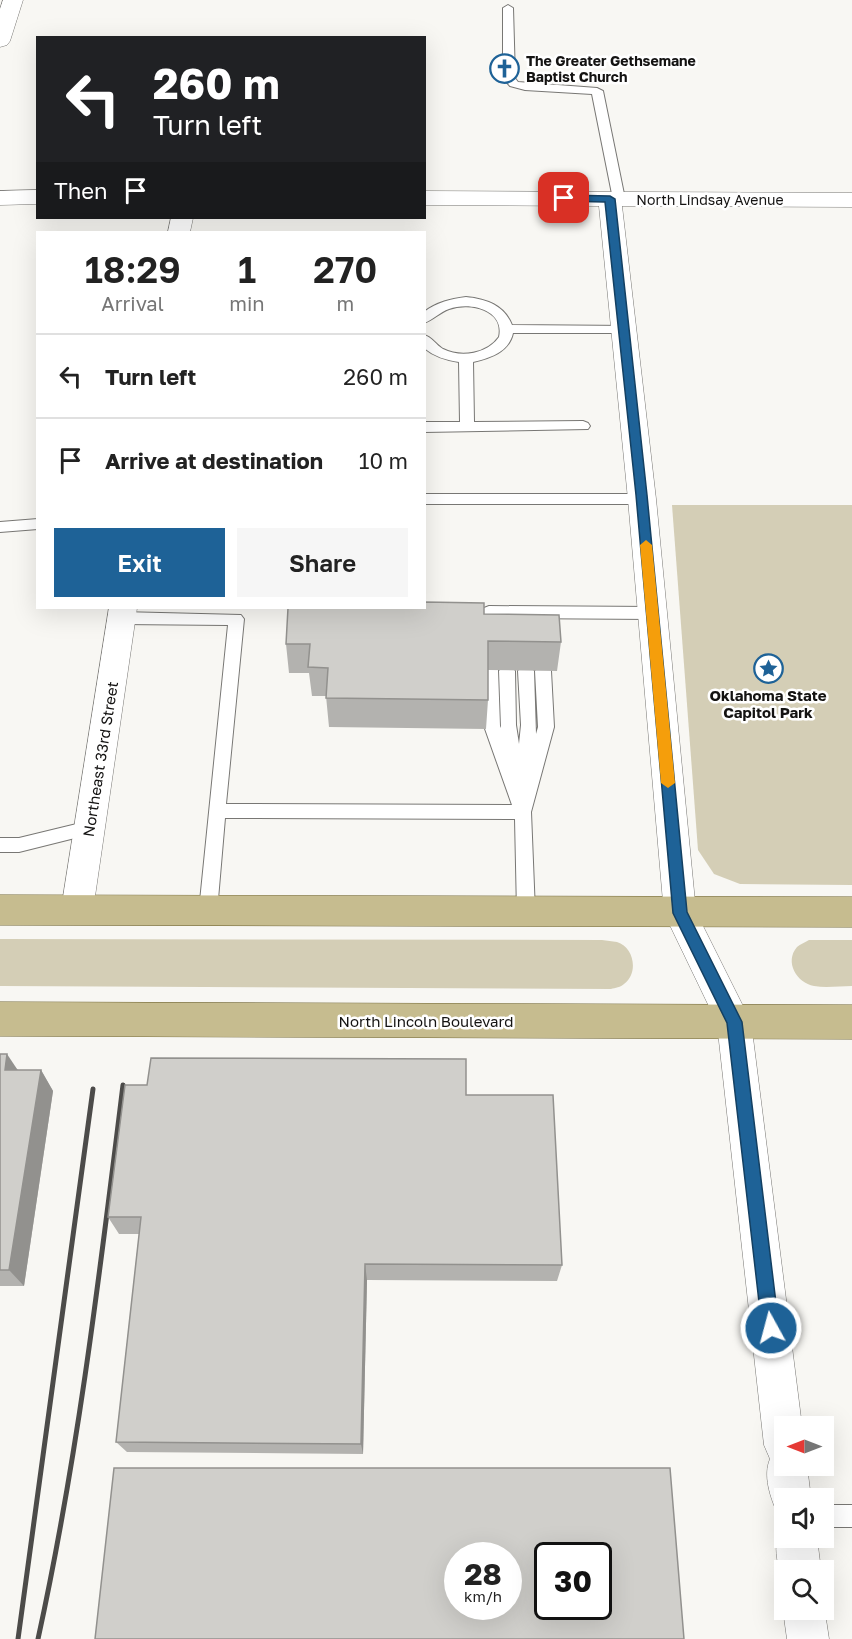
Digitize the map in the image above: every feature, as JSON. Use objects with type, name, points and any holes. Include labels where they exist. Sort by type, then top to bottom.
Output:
[{"type":"main road","points":[[0,910],[852,912]]},
{"type":"main road","name":"North Lincoln Boulevard","points":[[0,1019],[852,1022]]},
{"type":"street","points":[[0,41],[12,0]]},
{"type":"street","points":[[0,198],[36,197]]},
{"type":"street","name":"North Lindsay Avenue","points":[[426,198],[852,200]]},
{"type":"street","points":[[614,199],[624,329],[680,913],[734,1022],[781,1416]]},
{"type":"street","name":"Northeast 33rd Street","points":[[77,910],[122,613]]},
{"type":"street","points":[[805,1620],[808,1639]]},
{"type":"lane","points":[[508,8],[509,78],[514,84],[525,87],[597,90],[614,199]]},
{"type":"lane","points":[[426,317],[441,306],[453,302],[472,302],[490,308],[499,314],[506,329],[504,340],[498,348],[488,354],[466,358],[449,357],[438,352],[426,341]]},
{"type":"lane","points":[[506,329],[624,329]]},
{"type":"lane","points":[[466,358],[467,427]]},
{"type":"lane","points":[[426,427],[583,426]]},
{"type":"lane","points":[[426,499],[642,500]]},
{"type":"lane","points":[[0,527],[36,524]]},
{"type":"lane","points":[[490,643],[489,612],[506,617],[524,618],[653,613]]},
{"type":"lane","points":[[122,613],[236,619],[208,911]]},
{"type":"lane","points":[[490,670],[492,726],[523,812]]},
{"type":"lane","points":[[507,671],[508,725],[523,812]]},
{"type":"lane","points":[[526,671],[529,725],[523,812],[526,912]]},
{"type":"lane","points":[[523,812],[546,727],[543,671]]},
{"type":"lane","points":[[218,811],[523,812]]},
{"type":"lane","points":[[0,845],[20,845],[89,828]]},
{"type":"lane","points":[[834,1516],[852,1516]]},
{"type":"shaded area","name":"Oklahoma State Capitol Park","points":[[672,505],[852,505],[852,885],[740,884],[714,874],[698,850]]},
{"type":"shaded area","points":[[0,939],[602,940],[623,945],[631,955],[633,967],[632,974],[624,984],[611,989],[0,986]]},
{"type":"shaded area","points":[[809,940],[852,940],[852,986],[814,986],[802,981],[792,965],[793,953],[798,946]]},
{"type":"building","points":[[426,602],[484,603],[484,614],[559,615],[561,642],[488,641],[488,700],[326,698],[328,668],[308,667],[310,644],[286,644],[288,609],[426,609]]},
{"type":"building","points":[[0,1054],[7,1054],[5,1070],[41,1070],[9,1270],[0,1270]]},
{"type":"building","points":[[151,1058],[466,1059],[466,1095],[553,1095],[562,1265],[365,1264],[361,1444],[116,1442],[141,1217],[108,1217],[125,1085],[147,1085]]},
{"type":"building","points":[[114,1468],[670,1468],[684,1639],[95,1639]]},
{"type":"railway","points":[[38,1639],[76,1432],[97,1294],[123,1085]]},
{"type":"railway","points":[[18,1639],[93,1089]]},
{"type":"slow traffic","points":[[646,545],[668,783]]},
{"type":"place","name":"The Greater Gethsemane Baptist Church","points":[[505,68]]},
{"type":"place","name":"Oklahoma State Capitol Park","points":[[768,668]]},
{"type":"route","points":[[564,198],[610,199],[642,495],[680,913],[734,1022],[771,1328]]}]
